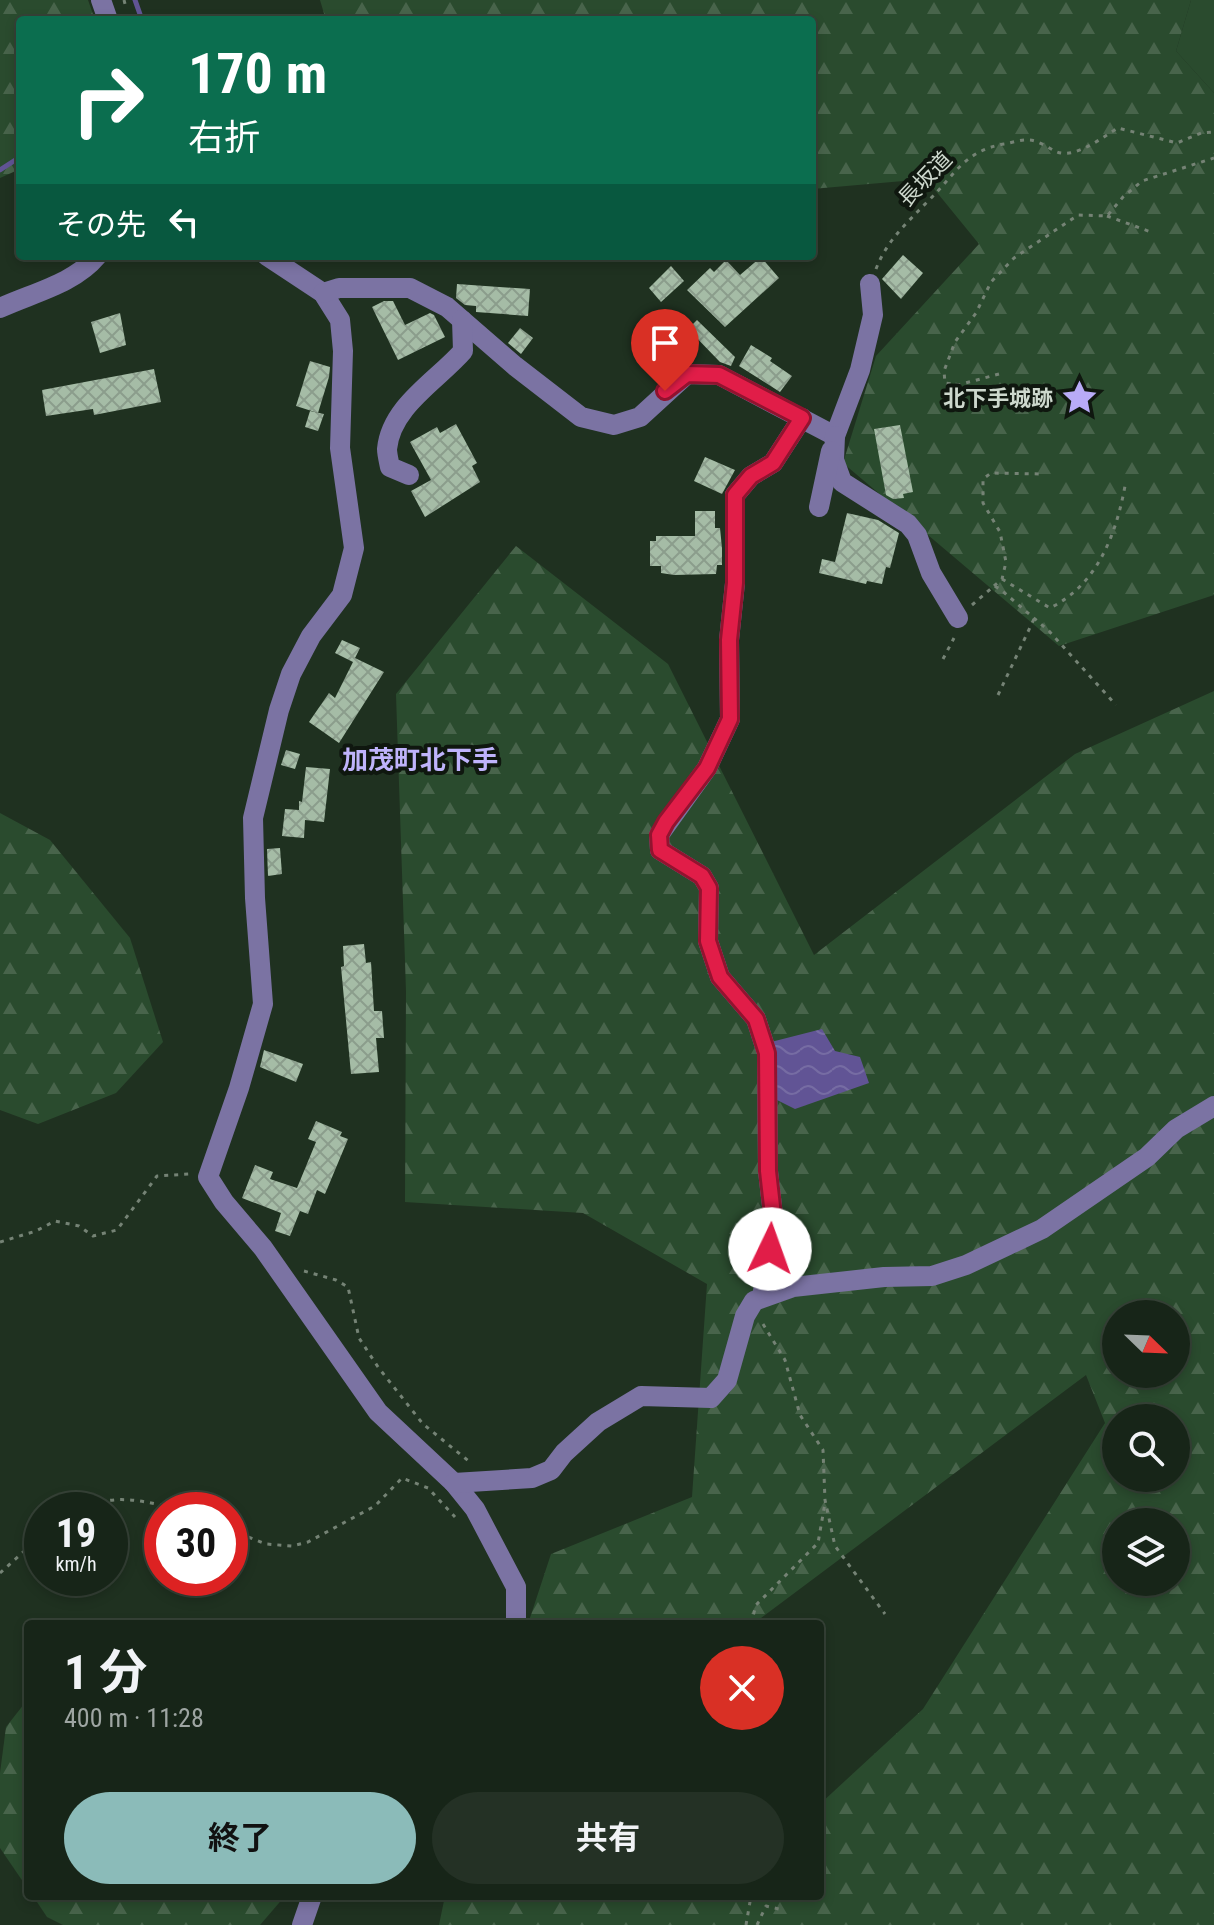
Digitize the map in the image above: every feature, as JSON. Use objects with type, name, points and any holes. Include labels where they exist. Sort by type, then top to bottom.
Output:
[{"type":"street","points":[[0,308],[75,276],[94,260]]},
{"type":"street","points":[[273,260],[323,293],[340,320],[343,351],[340,448],[354,548],[342,595],[311,636],[291,674],[279,710],[253,818],[263,1004],[239,1088],[208,1177],[378,1412],[454,1483],[480,1519],[516,1587],[516,1620]]},
{"type":"street","points":[[819,507],[835,436],[860,370],[873,315],[870,284]]},
{"type":"street","points":[[323,293],[339,288],[410,288],[447,307],[515,366],[581,417],[614,425],[640,417],[687,374],[719,375],[835,436]]},
{"type":"street","points":[[409,475],[390,467],[387,448],[396,422],[417,394],[463,351],[462,320]]},
{"type":"street","points":[[762,1297],[774,1224],[768,1171],[767,1053],[756,1019],[720,977],[708,941],[709,888],[702,876],[660,850],[659,835],[707,768],[730,719],[729,640],[735,583],[735,495],[751,476],[773,463],[802,418]]},
{"type":"street","points":[[835,436],[834,460],[842,482],[908,524],[917,535],[931,573],[958,618]]},
{"type":"street","points":[[454,1483],[532,1478],[551,1470],[564,1453],[598,1422],[641,1396],[711,1398],[727,1380],[745,1316],[754,1301],[793,1287],[932,1276],[966,1265],[1042,1229],[1147,1157],[1176,1129],[1214,1106]]},
{"type":"street","points":[[302,1925],[311,1900]]},
{"type":"path","name":"長坂道","points":[[870,284],[882,253],[904,224],[930,200],[955,169],[971,155],[990,146],[1030,139],[1062,154],[1084,148],[1118,128],[1177,143],[1201,133],[1214,132]]},
{"type":"path","points":[[1107,216],[1142,181],[1214,158]]},
{"type":"path","points":[[999,374],[958,385],[945,383],[944,371],[955,342],[976,313],[991,282],[1014,258],[1078,215],[1107,216],[1151,232]]},
{"type":"path","points":[[943,659],[956,633],[958,618],[1002,579],[1006,562],[1000,532],[983,503],[983,479],[991,473],[1043,474]]},
{"type":"path","points":[[1002,579],[1050,608],[1066,600],[1088,577],[1111,542],[1120,516],[1125,486]]},
{"type":"path","points":[[994,586],[1049,631],[1116,705]]},
{"type":"path","points":[[998,695],[1034,618]]},
{"type":"path","points":[[0,1242],[36,1231],[55,1221],[79,1226],[93,1236],[117,1230],[157,1176],[180,1173],[208,1177]]},
{"type":"path","points":[[272,1262],[336,1280],[348,1287],[359,1338],[378,1367],[423,1424],[488,1479]]},
{"type":"path","points":[[762,1297],[762,1322],[785,1360],[800,1415],[823,1450],[825,1500],[835,1546],[885,1614]]},
{"type":"path","points":[[248,1537],[266,1544],[292,1546],[308,1542],[375,1506],[402,1478],[428,1488],[453,1517],[480,1519]]},
{"type":"path","points":[[752,1620],[756,1605],[818,1543],[825,1500]]},
{"type":"path","points":[[0,1573],[24,1551]]},
{"type":"path","points":[[746,1925],[750,1900]]},
{"type":"path","points":[[757,1925],[766,1906],[779,1909]]},
{"type":"green space","points":[[0,0],[88,0],[94,16],[16,16],[16,171],[0,178]]},
{"type":"green space","points":[[320,0],[1191,0],[1176,51],[1214,93],[1214,595],[1059,646],[843,463],[876,356],[979,244],[926,179],[816,189],[816,16],[325,16]]},
{"type":"green space","points":[[1191,0],[1214,0],[1214,93],[1176,51]]},
{"type":"green space","points":[[516,546],[668,664],[814,955],[1075,754],[1214,691],[1214,1925],[439,1925],[444,1900],[824,1900],[824,1800],[923,1709],[1102,1428],[1102,1492],[1190,1492],[1190,1404],[1102,1404],[1102,1415],[1086,1375],[758,1620],[529,1620],[551,1554],[692,1497],[707,1284],[583,1213],[405,1202],[406,991],[396,694]]},
{"type":"green space","points":[[0,813],[50,840],[130,938],[163,1042],[116,1093],[38,1124],[0,1110]]},
{"type":"green space","points":[[24,1704],[24,1883],[0,1848],[0,1773],[6,1727]]},
{"type":"green space","points":[[36,1900],[282,1900],[260,1925],[63,1925],[47,1917]]},
{"type":"water","points":[[822,1029],[835,1051],[860,1057],[869,1083],[795,1109],[771,1097],[771,1042]]},
{"type":"building","points":[[903,255],[923,273],[901,299],[882,279]]},
{"type":"building","points":[[726,260],[740,275],[758,260],[764,260],[779,278],[725,327],[687,290],[710,268],[714,272]]},
{"type":"building","points":[[671,266],[684,281],[661,302],[649,288]]},
{"type":"building","points":[[457,284],[530,289],[528,316],[476,312],[476,306],[465,305],[456,298]]},
{"type":"building","points":[[384,301],[393,301],[405,325],[430,313],[434,315],[445,337],[398,360],[372,307]]},
{"type":"building","points":[[120,313],[126,345],[100,353],[91,322]]},
{"type":"building","points":[[697,320],[735,357],[731,366],[720,362],[688,329]]},
{"type":"building","points":[[520,328],[533,338],[521,354],[508,343]]},
{"type":"building","points":[[683,336],[698,349],[678,365],[667,354]]},
{"type":"building","points":[[751,345],[792,376],[780,392],[739,366]]},
{"type":"building","points":[[310,361],[330,367],[318,413],[296,406]]},
{"type":"building","points":[[154,369],[161,402],[94,415],[93,409],[46,416],[42,390]]},
{"type":"building","points":[[310,411],[324,414],[318,431],[305,427]]},
{"type":"building","points":[[456,424],[477,463],[472,466],[480,482],[425,517],[411,491],[431,480],[410,442],[437,427],[440,433]]},
{"type":"building","points":[[900,425],[913,492],[903,494],[904,498],[893,499],[886,495],[874,429]]},
{"type":"building","points":[[705,457],[735,470],[722,494],[694,481]]},
{"type":"building","points":[[695,511],[715,511],[715,528],[720,528],[722,548],[722,565],[717,565],[716,574],[674,575],[661,573],[661,566],[650,566],[650,541],[656,541],[656,536],[695,536]]},
{"type":"building","points":[[847,513],[878,520],[899,533],[890,568],[886,567],[882,584],[867,581],[866,584],[819,573],[822,559],[835,562]]},
{"type":"building","points":[[342,640],[360,648],[355,658],[384,672],[339,743],[309,722],[329,693],[335,698],[353,662],[335,653]]},
{"type":"building","points":[[286,750],[300,754],[295,769],[281,765]]},
{"type":"building","points":[[306,767],[330,769],[324,822],[305,820],[304,838],[282,836],[285,809],[299,810],[299,801],[302,802]]},
{"type":"building","points":[[280,848],[282,874],[268,876],[267,849]]},
{"type":"building","points":[[364,944],[366,963],[371,962],[374,1011],[382,1011],[384,1038],[376,1038],[379,1072],[351,1074],[341,967],[344,966],[343,946]]},
{"type":"building","points":[[264,1050],[303,1064],[296,1082],[260,1067]]},
{"type":"building","points":[[316,1121],[342,1132],[340,1136],[348,1139],[325,1194],[317,1190],[308,1214],[300,1211],[290,1236],[275,1231],[281,1213],[242,1198],[255,1165],[273,1172],[270,1179],[297,1188],[316,1142],[308,1139]]},
{"type":"waterway","points":[[135,0],[141,16]]},
{"type":"waterway","points":[[0,170],[16,160]]},
{"type":"place","name":"北下手城跡","points":[[1079,398]]},
{"type":"district","name":"加茂町北下手","points":[[420,760]]},
{"type":"route","points":[[665,391],[687,374],[719,375],[802,418],[773,463],[751,476],[735,495],[735,583],[729,640],[730,719],[707,768],[659,835],[660,850],[702,876],[709,888],[708,941],[720,977],[756,1019],[767,1053],[768,1171],[774,1224],[770,1249]]}]
